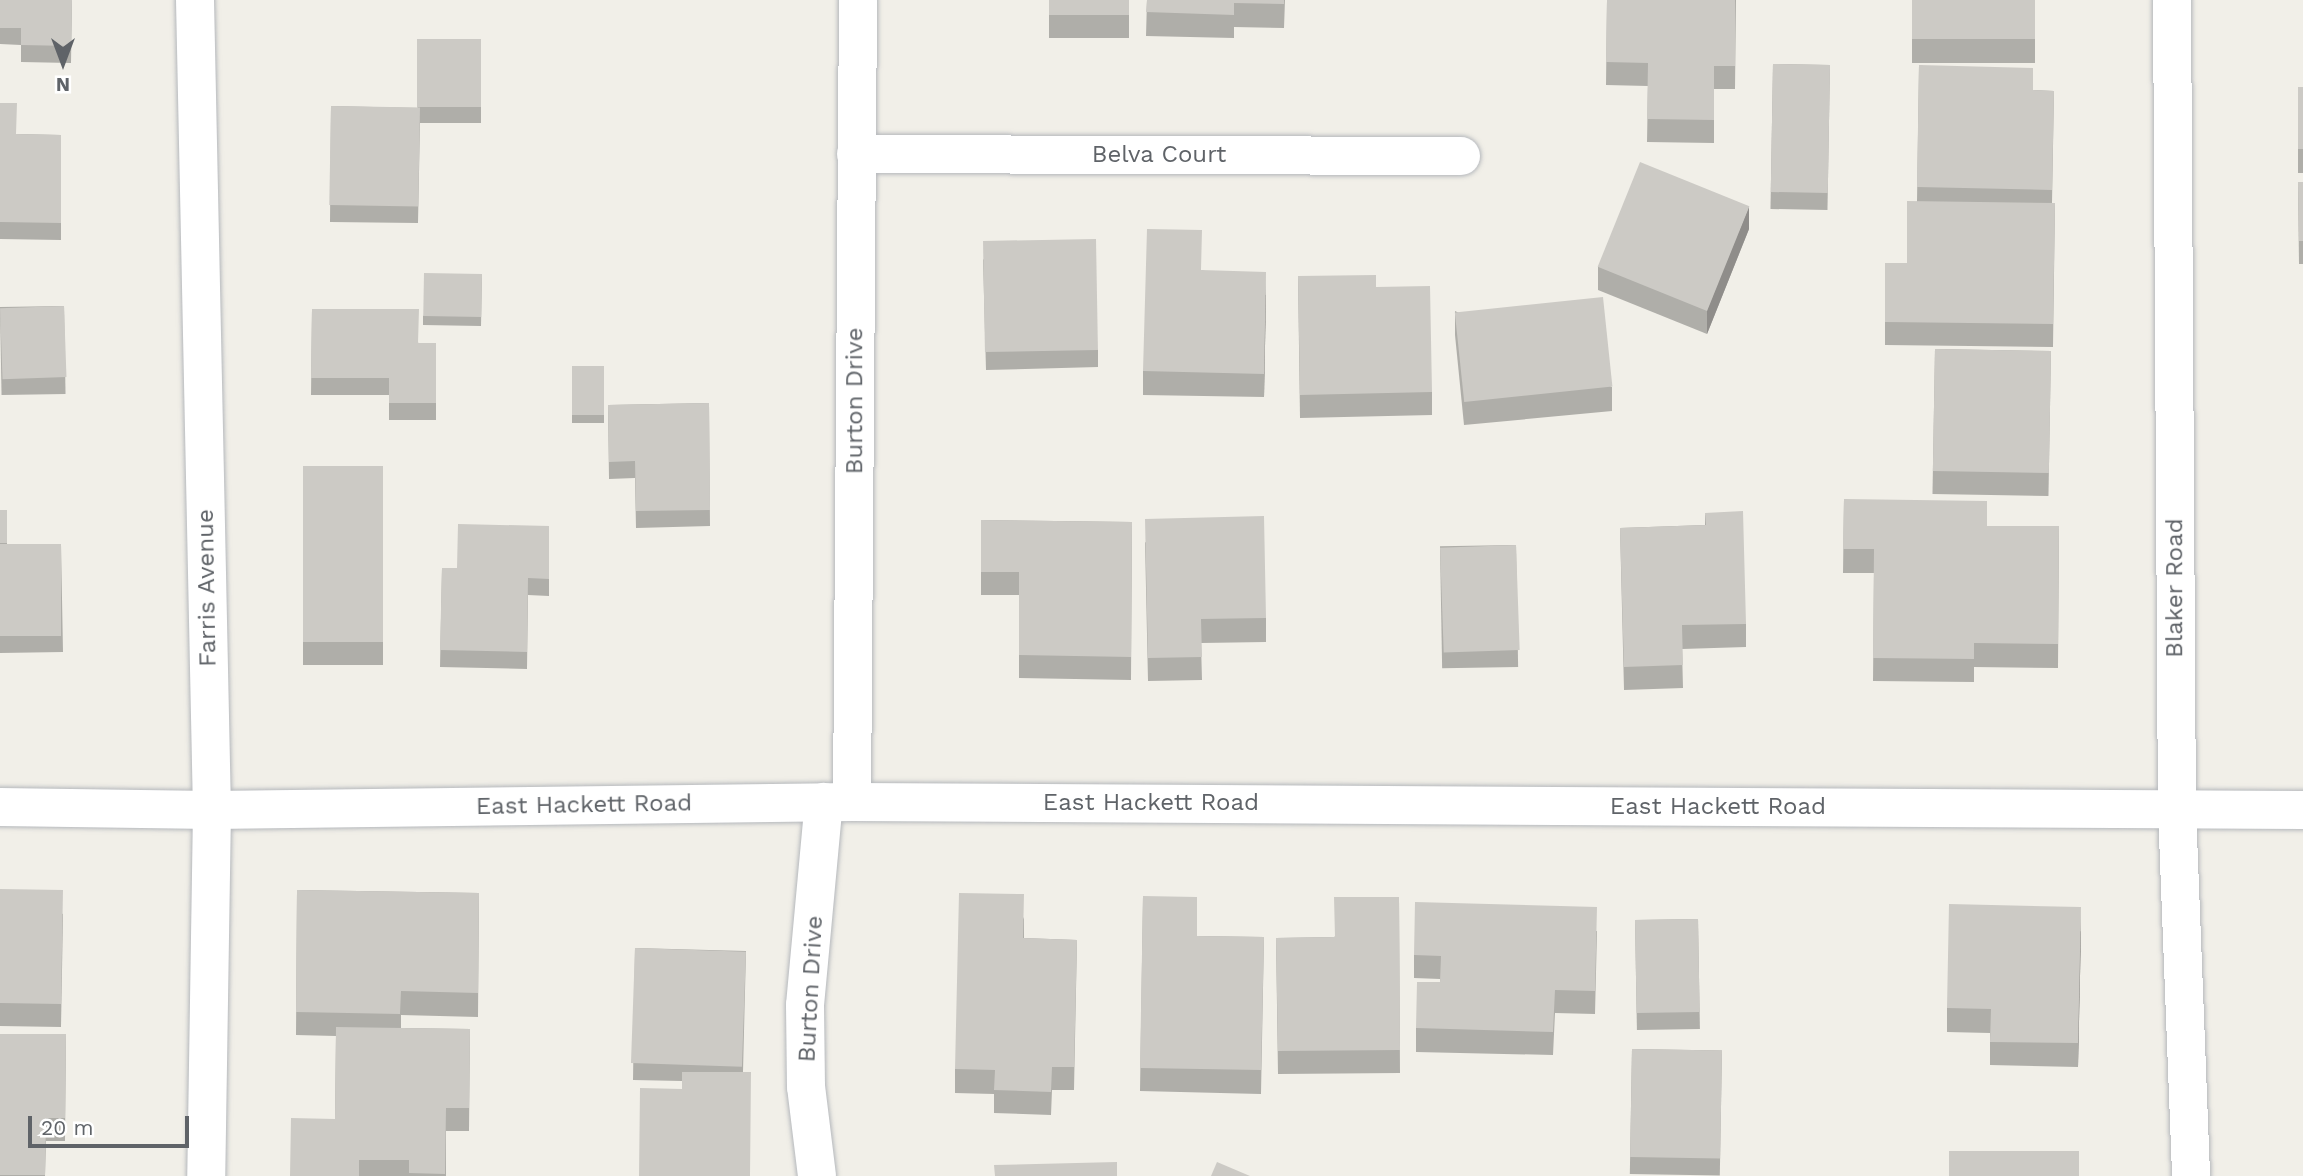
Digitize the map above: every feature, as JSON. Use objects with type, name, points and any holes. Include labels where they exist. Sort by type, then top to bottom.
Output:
[{"type":"street","name":"Farris Avenue","points":[[195,0],[212,810],[206,1176]]},
{"type":"street","name":"Burton Drive","points":[[817,1176],[806,1087],[805,1005],[838,802],[858,0]]},
{"type":"street","name":"Blaker Road","points":[[2172,0],[2177,809],[2190,1176]]},
{"type":"street","name":"Belva Court","points":[[856,154],[1461,156]]},
{"type":"street","name":"East Hackett Road","points":[[0,807],[212,810],[838,802],[2303,810]]},
{"type":"building","points":[[0,0],[72,0],[71,46],[21,45],[21,28],[0,28]]},
{"type":"building","points":[[1049,0],[1129,0],[1129,15],[1049,15]]},
{"type":"building","points":[[1147,0],[1284,0],[1284,4],[1234,3],[1234,15],[1146,12]]},
{"type":"building","points":[[1607,0],[1735,0],[1735,66],[1714,66],[1714,120],[1647,119],[1648,63],[1606,62]]},
{"type":"building","points":[[1912,0],[2035,0],[2035,39],[1912,39]]},
{"type":"building","points":[[417,39],[481,39],[481,107],[417,107]]},
{"type":"building","points":[[1773,64],[1830,65],[1828,193],[1771,192]]},
{"type":"building","points":[[1919,65],[2033,68],[2033,90],[2054,91],[2052,190],[1917,187]]},
{"type":"building","points":[[2298,87],[2303,87],[2303,149],[2298,149]]},
{"type":"building","points":[[0,103],[17,103],[16,134],[61,135],[61,223],[0,222]]},
{"type":"building","points":[[331,106],[420,108],[418,207],[329,205]]},
{"type":"building","points":[[1640,162],[1749,206],[1707,311],[1598,267]]},
{"type":"building","points":[[2298,182],[2303,182],[2303,241],[2299,241]]},
{"type":"building","points":[[1907,201],[2055,203],[2053,324],[1885,322],[1885,263],[1907,263]]},
{"type":"building","points":[[1147,229],[1202,230],[1201,270],[1266,272],[1264,374],[1143,371]]},
{"type":"building","points":[[1096,239],[1098,350],[985,352],[983,241]]},
{"type":"building","points":[[424,273],[482,274],[481,317],[423,316]]},
{"type":"building","points":[[1376,275],[1376,287],[1430,286],[1432,392],[1300,395],[1298,276]]},
{"type":"building","points":[[1603,297],[1612,387],[1464,402],[1455,313]]},
{"type":"building","points":[[64,306],[66,377],[3,379],[0,308]]},
{"type":"building","points":[[312,309],[419,309],[418,343],[436,343],[436,403],[389,403],[389,378],[311,378]]},
{"type":"building","points":[[1935,349],[2051,351],[2049,473],[1933,471]]},
{"type":"building","points":[[572,366],[604,366],[604,415],[572,415]]},
{"type":"building","points":[[709,403],[710,510],[636,511],[635,461],[609,462],[608,405]]},
{"type":"building","points":[[303,466],[383,466],[383,642],[303,642]]},
{"type":"building","points":[[1844,499],[1987,501],[1987,526],[2059,526],[2058,644],[1974,643],[1974,659],[1873,658],[1874,549],[1843,549]]},
{"type":"building","points":[[0,510],[7,510],[7,543],[0,543]]},
{"type":"building","points":[[1743,511],[1746,624],[1682,625],[1683,665],[1624,667],[1620,528],[1706,525],[1705,513]]},
{"type":"building","points":[[1264,516],[1266,618],[1201,619],[1202,657],[1148,658],[1145,519]]},
{"type":"building","points":[[981,520],[1132,522],[1131,657],[1019,655],[1019,572],[981,572]]},
{"type":"building","points":[[458,524],[549,526],[549,579],[528,578],[527,652],[440,650],[442,568],[457,568]]},
{"type":"building","points":[[0,544],[61,544],[61,636],[0,636]]},
{"type":"building","points":[[1516,545],[1520,650],[1444,653],[1440,548]]},
{"type":"building","points":[[0,889],[63,890],[61,1004],[0,1003]]},
{"type":"building","points":[[297,890],[479,893],[478,993],[401,991],[400,1014],[296,1012]]},
{"type":"building","points":[[959,893],[1024,894],[1023,938],[1077,940],[1074,1067],[1052,1067],[1051,1092],[994,1090],[995,1070],[955,1069]]},
{"type":"building","points":[[1143,896],[1197,897],[1197,936],[1264,937],[1261,1070],[1140,1068]]},
{"type":"building","points":[[1334,897],[1399,897],[1400,1050],[1278,1051],[1276,938],[1335,937]]},
{"type":"building","points":[[1415,902],[1597,907],[1595,991],[1555,990],[1553,1032],[1416,1028],[1417,982],[1440,982],[1441,956],[1414,955]]},
{"type":"building","points":[[1949,904],[2081,907],[2078,1043],[1990,1042],[1991,1009],[1947,1008]]},
{"type":"building","points":[[1698,919],[1700,1012],[1637,1013],[1635,920]]},
{"type":"building","points":[[635,948],[746,952],[742,1067],[631,1063]]},
{"type":"building","points":[[336,1027],[470,1029],[469,1108],[446,1108],[445,1174],[409,1173],[409,1160],[359,1160],[359,1176],[290,1176],[291,1118],[335,1119]]},
{"type":"building","points":[[0,1034],[66,1034],[65,1118],[46,1118],[45,1175],[0,1175]]},
{"type":"building","points":[[1632,1049],[1722,1051],[1720,1159],[1630,1157]]},
{"type":"building","points":[[682,1072],[751,1072],[750,1176],[639,1176],[640,1088],[682,1089]]},
{"type":"building","points":[[1949,1151],[2079,1151],[2079,1176],[1949,1176]]},
{"type":"building","points":[[1117,1162],[1117,1176],[995,1176],[994,1165]]},
{"type":"building","points":[[1217,1162],[1250,1176],[1211,1176]]}]
